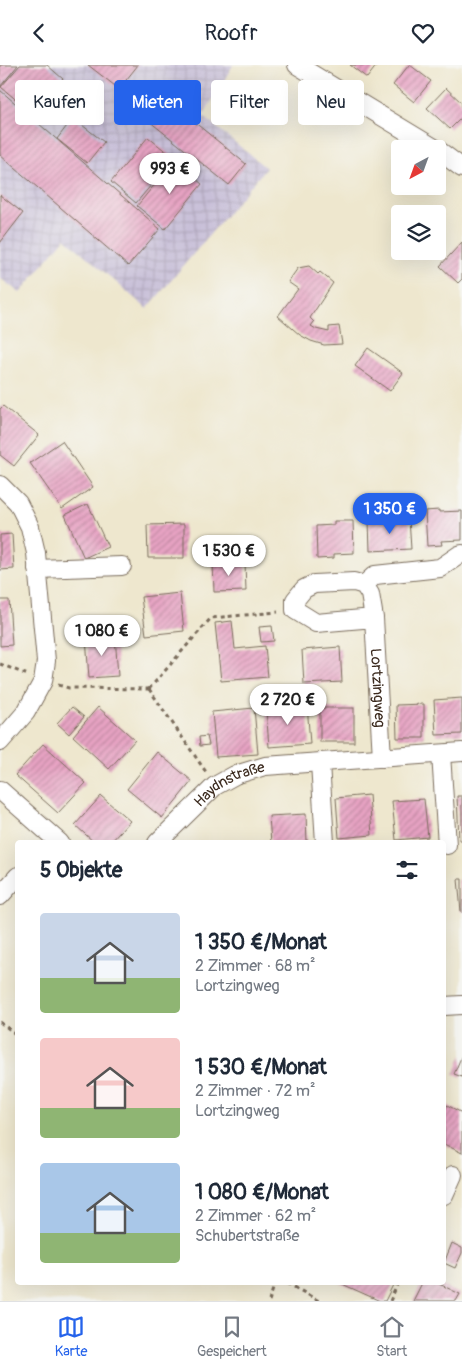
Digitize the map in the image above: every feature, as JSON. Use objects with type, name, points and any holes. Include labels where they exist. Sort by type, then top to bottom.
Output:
[{"type":"street","points":[[297,65],[422,140]]},
{"type":"street","points":[[446,156],[462,168]]},
{"type":"street","points":[[0,485],[18,503],[30,527],[38,569],[46,661],[44,681],[26,712],[0,742]]},
{"type":"street","points":[[374,618],[316,623],[295,610],[295,600],[304,589],[314,584],[354,583],[364,585],[376,575],[440,568],[462,554]]},
{"type":"street","points":[[38,569],[122,566]]},
{"type":"street","name":"Lortzingweg","points":[[364,585],[370,594],[374,618],[382,758]]},
{"type":"street","name":"Haydnstraße","points":[[160,840],[215,785],[235,775],[265,766],[462,751]]},
{"type":"street","points":[[441,754],[447,845]]},
{"type":"street","points":[[320,763],[325,840]]},
{"type":"street","points":[[0,790],[53,840]]},
{"type":"street","points":[[0,896],[15,879]]},
{"type":"street","points":[[446,1006],[462,1005]]},
{"type":"street","points":[[446,1190],[453,1174]]},
{"type":"path","points":[[149,689],[211,618],[295,610]]},
{"type":"path","points":[[0,664],[44,681],[69,687],[149,689]]},
{"type":"path","points":[[149,689],[215,785]]},
{"type":"path","points":[[0,1022],[15,1034]]},
{"type":"path","points":[[269,1301],[274,1285]]},
{"type":"path","points":[[291,1285],[319,1301]]},
{"type":"path","points":[[390,1301],[397,1285]]},
{"type":"shaded area","points":[[0,65],[233,65],[224,80],[211,80],[211,102],[203,116],[211,123],[211,125],[214,125],[266,168],[147,309],[65,238],[20,293],[0,278]]},
{"type":"building","points":[[0,65],[18,65],[0,87]]},
{"type":"building","points":[[20,65],[47,65],[63,79],[15,80],[15,99],[1,87]]},
{"type":"building","points":[[88,65],[138,65],[126,80],[114,80],[114,85]]},
{"type":"building","points":[[350,65],[377,65],[367,78]]},
{"type":"building","points":[[409,65],[431,81],[414,102],[393,85]]},
{"type":"building","points":[[446,88],[462,103],[462,117],[450,129],[427,108]]},
{"type":"building","points":[[0,90],[15,103],[15,125],[40,125],[160,229],[128,266],[0,155]]},
{"type":"building","points":[[68,125],[82,125],[104,142],[87,163],[57,139]]},
{"type":"building","points":[[154,125],[198,125],[246,164],[229,185]]},
{"type":"building","points":[[148,137],[174,158],[136,203],[111,182]]},
{"type":"building","points":[[174,161],[202,184],[165,229],[137,206]]},
{"type":"building","points":[[0,195],[23,213],[0,243]]},
{"type":"building","points":[[462,242],[462,279],[458,283],[440,266]]},
{"type":"building","points":[[309,266],[333,283],[310,318],[314,322],[311,326],[329,332],[329,327],[339,326],[342,344],[324,345],[311,341],[300,335],[278,316],[298,289],[288,282],[298,268]]},
{"type":"building","points":[[368,348],[403,373],[390,391],[355,366]]},
{"type":"building","points":[[3,406],[39,435],[14,466],[0,455],[0,409]]},
{"type":"building","points":[[62,441],[93,487],[62,509],[30,463]]},
{"type":"building","points":[[88,504],[108,547],[84,558],[65,515]]},
{"type":"building","points":[[439,510],[439,512],[462,511],[462,540],[441,541],[442,545],[427,546],[425,511]]},
{"type":"building","points":[[409,519],[411,549],[370,551],[369,521]]},
{"type":"building","points":[[334,521],[353,521],[354,553],[334,554],[334,558],[317,559],[316,526],[334,525]]},
{"type":"building","points":[[184,524],[184,558],[148,558],[147,525]]},
{"type":"building","points":[[12,534],[14,569],[0,570],[0,535]]},
{"type":"building","points":[[213,563],[245,563],[246,591],[214,592]]},
{"type":"building","points":[[180,593],[184,631],[146,635],[141,597]]},
{"type":"building","points":[[0,600],[9,600],[12,645],[0,646]]},
{"type":"building","points":[[232,621],[235,649],[265,646],[268,677],[221,681],[215,623]]},
{"type":"building","points":[[272,626],[274,641],[261,642],[259,627]]},
{"type":"building","points":[[115,636],[118,676],[89,678],[86,638]]},
{"type":"building","points":[[340,647],[342,682],[304,684],[302,650]]},
{"type":"building","points":[[462,698],[462,734],[436,735],[434,700]]},
{"type":"building","points":[[307,704],[310,744],[269,747],[266,708]]},
{"type":"building","points":[[424,704],[424,738],[397,738],[396,705]]},
{"type":"building","points":[[72,707],[84,717],[69,734],[57,723]]},
{"type":"building","points":[[98,707],[135,740],[109,769],[73,736]]},
{"type":"building","points":[[254,708],[258,754],[216,757],[212,712]]},
{"type":"building","points":[[320,708],[354,708],[354,742],[320,742]]},
{"type":"building","points":[[207,736],[209,745],[200,746],[199,737]]},
{"type":"building","points":[[43,744],[86,783],[58,813],[15,775]]},
{"type":"building","points":[[157,752],[192,781],[162,818],[127,789]]},
{"type":"building","points":[[369,795],[372,835],[339,838],[336,798]]},
{"type":"building","points":[[101,796],[130,821],[113,840],[92,840],[75,825]]},
{"type":"building","points":[[457,796],[462,796],[462,840],[459,840]]},
{"type":"building","points":[[424,799],[428,837],[396,840],[392,801]]},
{"type":"building","points":[[306,814],[307,840],[271,840],[269,816]]},
{"type":"building","points":[[458,879],[462,879],[462,912],[461,912]]},
{"type":"building","points":[[462,1055],[462,1077],[454,1074]]},
{"type":"building","points":[[447,1105],[462,1113],[462,1153],[446,1145]]},
{"type":"building","points":[[452,1243],[462,1248],[462,1253],[455,1268],[446,1264],[446,1258]]},
{"type":"building","points":[[344,1285],[393,1285],[385,1301],[380,1301]]},
{"type":"building","points":[[421,1285],[441,1285],[460,1294],[456,1301],[413,1301]]}]
